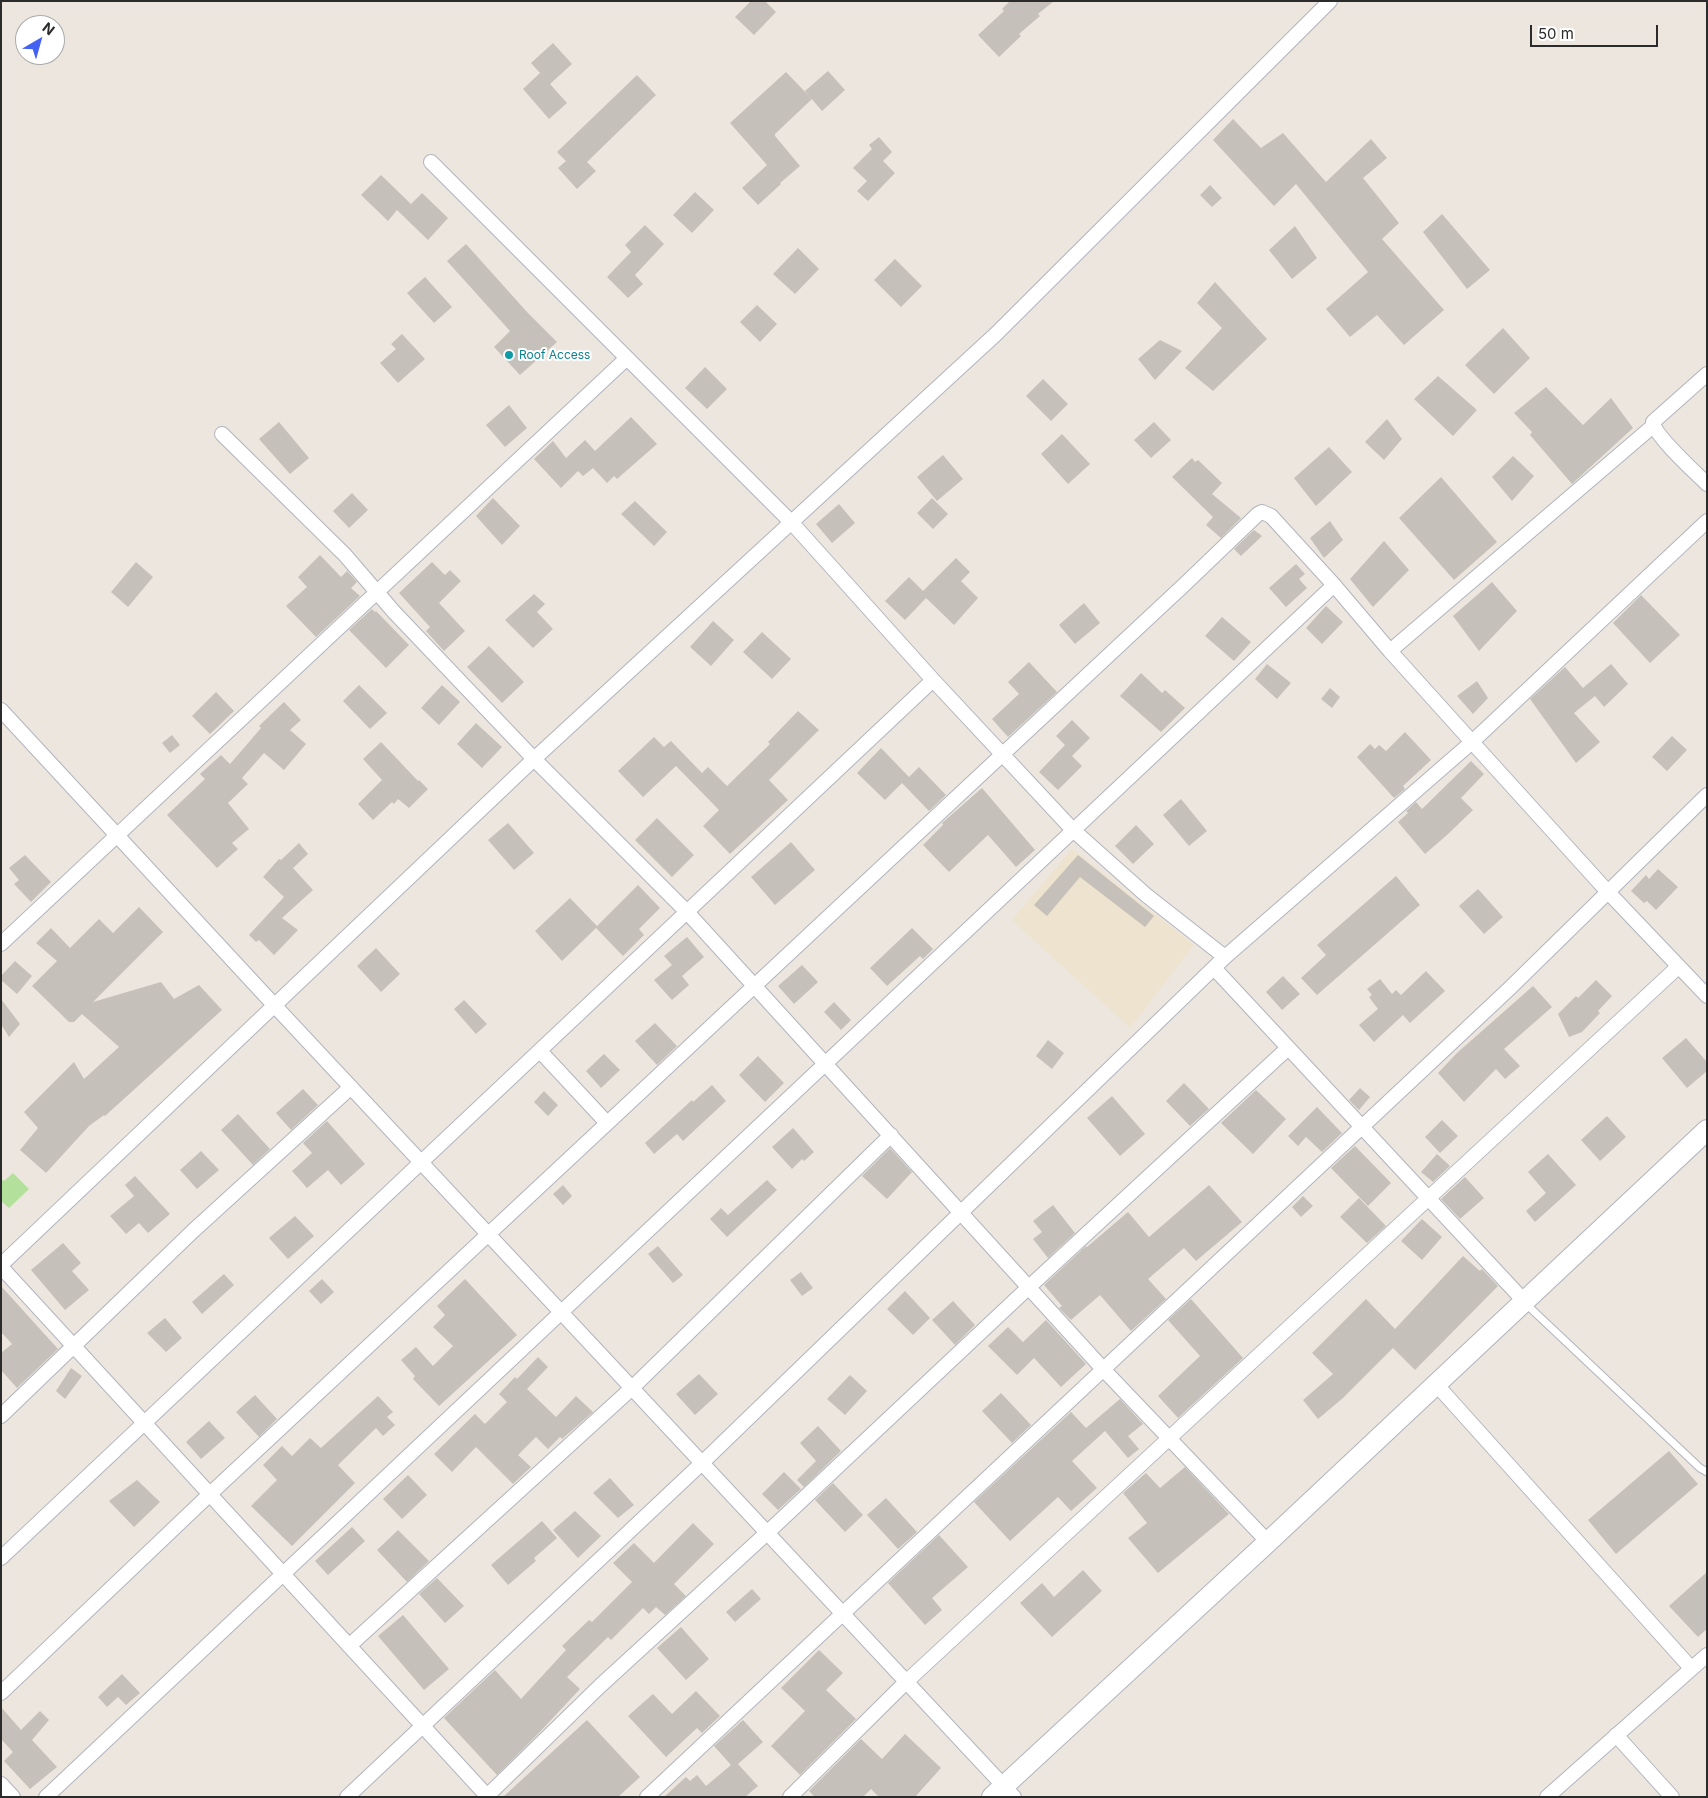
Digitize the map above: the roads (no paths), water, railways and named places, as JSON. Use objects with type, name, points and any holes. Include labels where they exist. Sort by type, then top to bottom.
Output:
[{"type":"street","points":[[1288,1048],[1029,1286],[768,1532],[600,1686],[487,1796],[1,1266],[534,759],[996,334],[1330,1]]},
{"type":"street","points":[[431,162],[792,523],[933,680],[1073,830],[1146,895],[1225,957]]},
{"type":"street","points":[[1,944],[627,358]]},
{"type":"street","points":[[1390,651],[1653,426],[1654,421],[1707,374]]},
{"type":"street","points":[[1653,426],[1707,484]]},
{"type":"street","points":[[222,434],[345,555],[376,591],[534,759],[687,912],[1103,1369],[1268,1542]]},
{"type":"street","points":[[1,1693],[210,1494],[1262,512],[1271,516],[1607,891],[1707,996]]},
{"type":"street","points":[[347,1797],[702,1463],[1225,957],[1472,742],[1707,521]]},
{"type":"street","points":[[46,1797],[1334,585]]},
{"type":"street","points":[[1,1558],[933,680]]},
{"type":"street","points":[[1,710],[275,1006],[768,1532],[906,1682],[1003,1793],[1435,1384],[1707,1130]]},
{"type":"street","points":[[647,1797],[1510,988],[1707,795]]},
{"type":"street","points":[[790,1797],[906,1682],[1678,967]]},
{"type":"street","points":[[1214,968],[1426,1199],[1525,1302]]},
{"type":"street","points":[[540,1051],[607,1123]]},
{"type":"street","points":[[1,1416],[193,1232],[351,1087]]},
{"type":"street","points":[[349,1646],[632,1388],[891,1135]]},
{"type":"street","points":[[1435,1384],[1691,1668]]},
{"type":"street","points":[[1548,1797],[1707,1655]]},
{"type":"street","points":[[1616,1735],[1672,1797]]},
{"type":"street","points":[[1,1784],[13,1797]]},
{"type":"lane","points":[[1525,1302],[1693,1461],[1707,1472]]},
{"type":"place","name":"Roof Access","points":[[509,355]]}]
